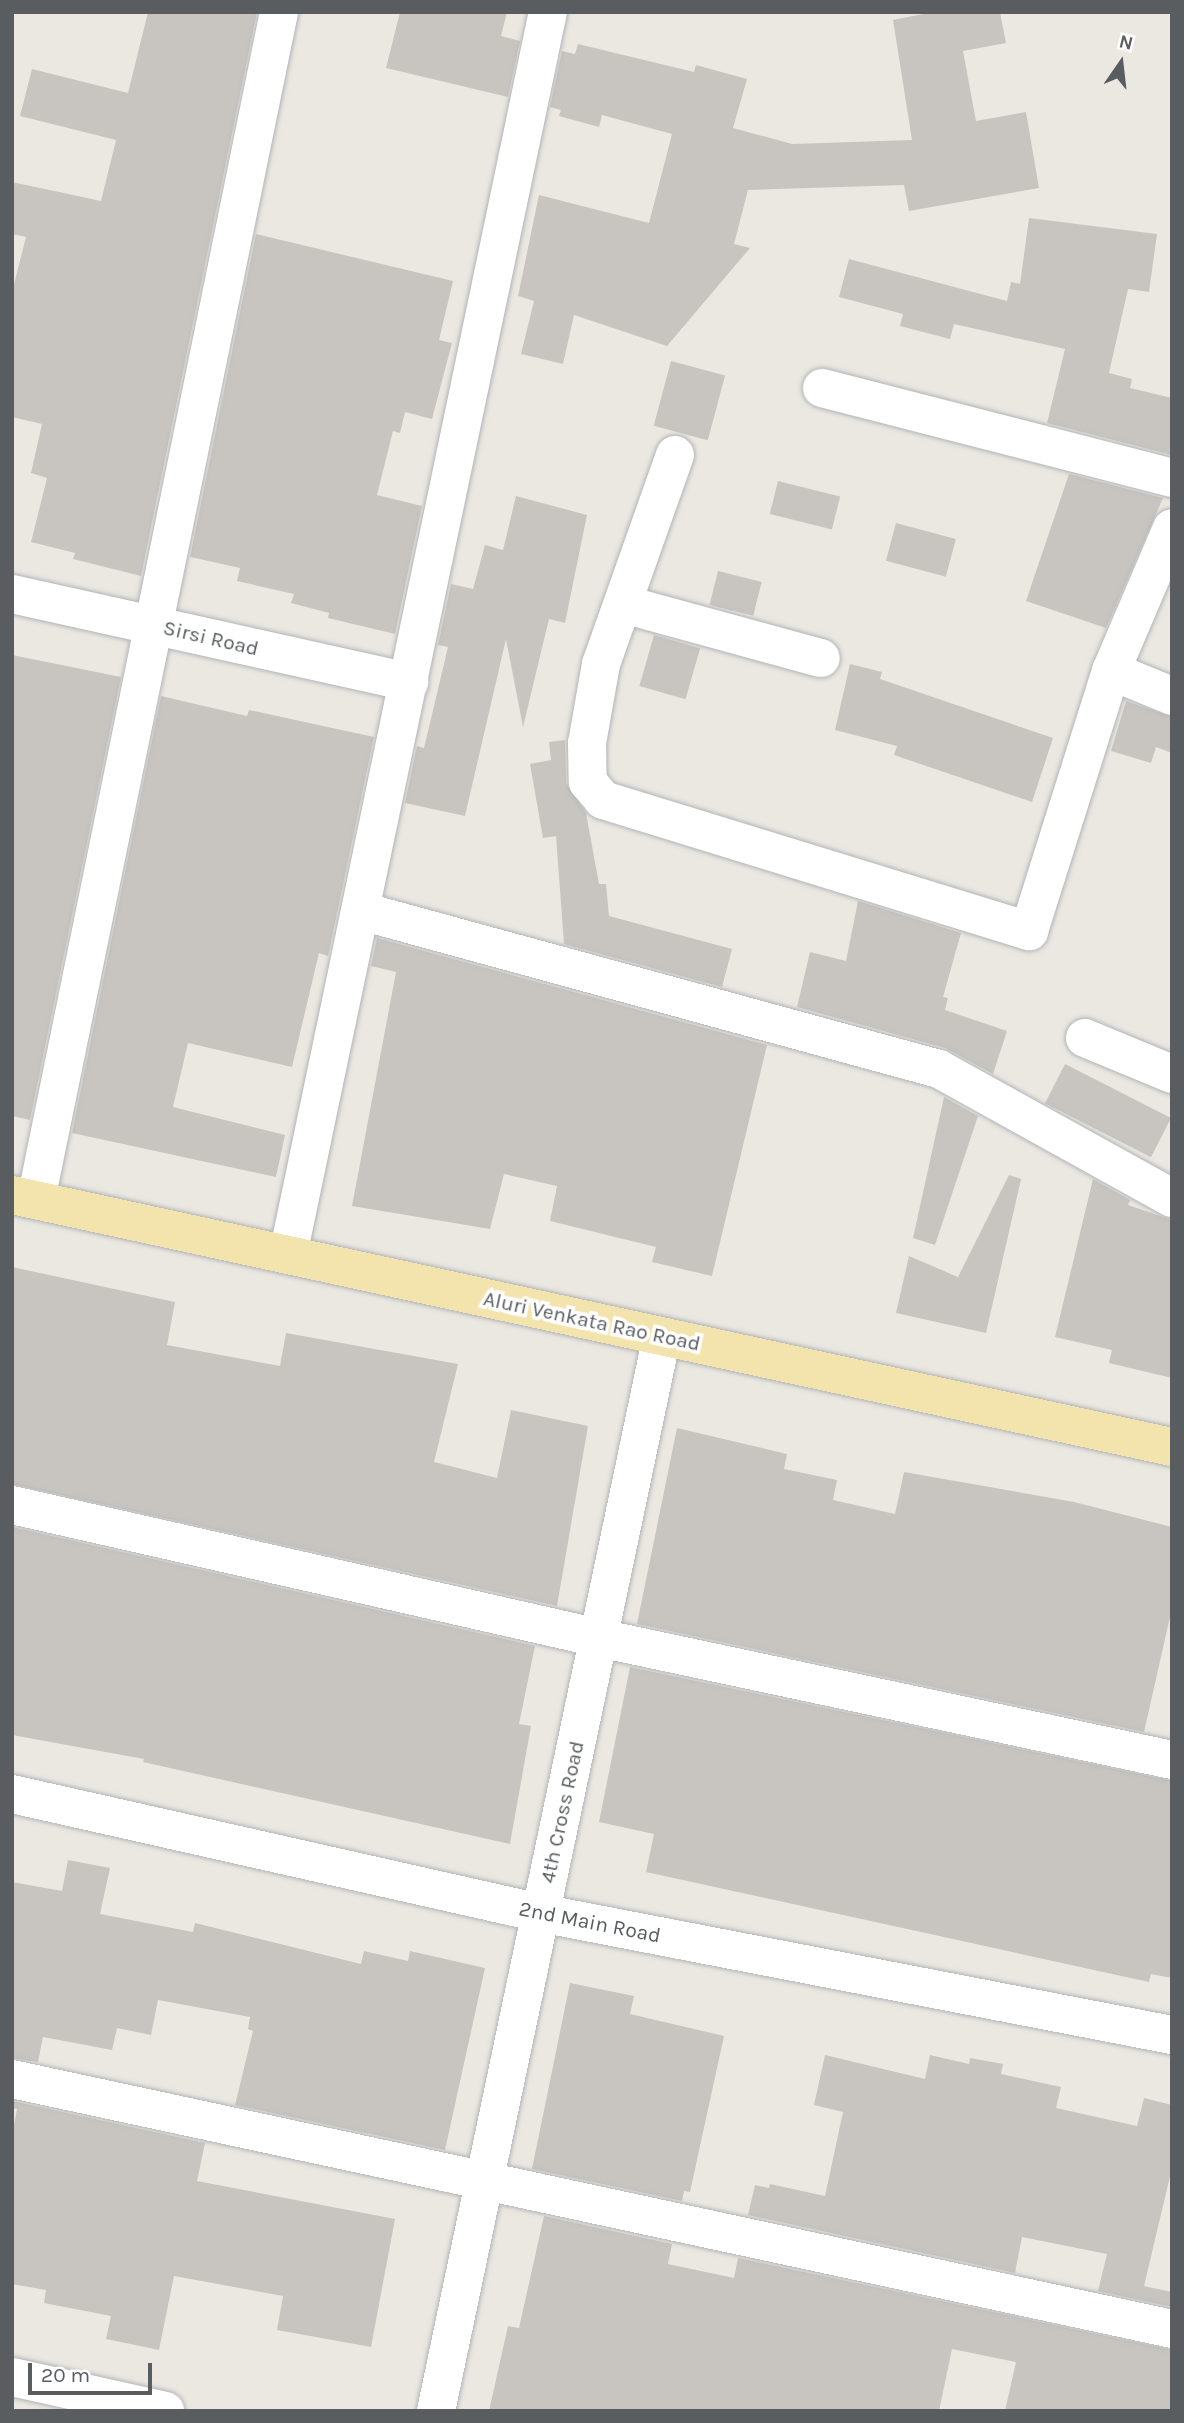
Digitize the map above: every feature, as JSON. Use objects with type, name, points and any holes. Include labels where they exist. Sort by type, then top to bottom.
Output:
[{"type":"main road","name":"Aluri Venkata Rao Road","points":[[24,1197],[1172,1447]]},
{"type":"street","points":[[24,1197],[156,625],[279,12]]},
{"type":"street","points":[[288,1255],[548,12]]},
{"type":"street","points":[[822,388],[1172,478]]},
{"type":"street","points":[[675,454],[601,664],[587,743],[588,782],[603,800],[1029,931],[1111,671],[1172,527]]},
{"type":"street","name":"Sirsi Road","points":[[12,594],[410,682]]},
{"type":"street","points":[[623,604],[821,658]]},
{"type":"street","points":[[1111,671],[1172,696]]},
{"type":"street","points":[[361,911],[940,1069],[1172,1198]]},
{"type":"street","points":[[1085,1038],[1172,1074]]},
{"type":"street","name":"4th Cross Road","points":[[436,2411],[663,1336]]},
{"type":"street","points":[[12,1505],[599,1639],[1172,1760]]},
{"type":"street","name":"2nd Main Road","points":[[12,1794],[540,1913],[1172,2035]]},
{"type":"street","points":[[12,2079],[1172,2329]]},
{"type":"street","points":[[12,2378],[165,2411]]},
{"type":"building","points":[[148,12],[257,12],[141,576],[73,559],[75,553],[31,542],[47,478],[31,473],[42,424],[12,417],[12,292],[26,237],[12,234],[12,182],[101,201],[116,140],[20,116],[32,69],[128,93]]},
{"type":"building","points":[[400,12],[507,12],[501,36],[520,41],[508,97],[386,68]]},
{"type":"building","points":[[933,12],[1000,12],[1006,43],[963,51],[976,121],[1026,112],[1039,188],[909,211],[904,185],[748,190],[734,244],[750,248],[667,346],[574,315],[563,364],[521,354],[534,301],[518,296],[539,195],[649,223],[672,134],[602,115],[599,127],[559,116],[561,110],[550,107],[562,51],[575,54],[578,44],[694,72],[696,65],[747,79],[733,128],[792,144],[912,140],[893,20]]},
{"type":"building","points":[[1029,218],[1157,234],[1149,292],[1128,289],[1109,373],[1132,379],[1130,388],[1172,398],[1172,455],[1047,423],[1065,349],[954,324],[950,339],[900,326],[903,314],[839,297],[849,259],[1007,301],[1011,282],[1020,284]]},
{"type":"building","points":[[256,234],[453,281],[439,340],[452,343],[432,419],[405,412],[400,433],[393,431],[377,495],[422,506],[395,634],[328,618],[329,613],[291,603],[294,594],[237,581],[240,568],[190,557]]},
{"type":"building","points":[[671,361],[725,375],[708,440],[654,426]]},
{"type":"building","points":[[1069,474],[1163,498],[1106,628],[1026,601]]},
{"type":"building","points":[[778,481],[840,496],[832,529],[770,514]]},
{"type":"building","points":[[516,496],[587,515],[565,623],[549,619],[523,727],[506,639],[465,816],[405,803],[417,746],[424,748],[448,647],[438,645],[451,584],[473,589],[485,545],[503,550]]},
{"type":"building","points":[[896,523],[956,539],[946,577],[886,561]]},
{"type":"building","points":[[718,571],[762,582],[753,616],[710,605]]},
{"type":"building","points":[[654,635],[700,648],[686,699],[639,686]]},
{"type":"building","points":[[12,655],[121,677],[30,1120],[12,1116]]},
{"type":"building","points":[[850,664],[882,672],[880,679],[1053,738],[1032,802],[894,755],[897,746],[835,730]]},
{"type":"building","points":[[161,696],[247,716],[249,710],[374,737],[328,956],[319,953],[292,1067],[188,1043],[173,1107],[285,1135],[276,1177],[72,1133]]},
{"type":"building","points":[[1126,701],[1172,717],[1172,753],[1156,747],[1151,763],[1111,751]]},
{"type":"building","points":[[565,740],[566,783],[586,813],[599,884],[606,884],[609,916],[732,949],[722,987],[564,944],[556,836],[543,838],[530,764],[551,760],[549,742]]},
{"type":"building","points":[[858,901],[961,933],[943,997],[948,998],[945,1010],[1007,1031],[993,1074],[945,1048],[797,1007],[810,952],[846,961]]},
{"type":"building","points":[[377,938],[767,1045],[712,1276],[652,1262],[656,1247],[550,1221],[557,1186],[504,1174],[490,1229],[352,1206],[396,972],[371,966]]},
{"type":"building","points":[[1065,1064],[1171,1118],[1151,1157],[1045,1103]]},
{"type":"building","points":[[944,1097],[978,1116],[935,1245],[913,1238]]},
{"type":"building","points":[[1009,1175],[1021,1179],[986,1333],[896,1313],[909,1256],[958,1277]]},
{"type":"building","points":[[1093,1179],[1130,1200],[1128,1205],[1172,1220],[1172,1378],[1109,1363],[1112,1350],[1055,1337]]},
{"type":"building","points":[[12,1267],[175,1302],[167,1345],[280,1366],[286,1333],[458,1364],[434,1462],[497,1478],[511,1410],[588,1426],[557,1606],[12,1484]]},
{"type":"building","points":[[677,1428],[787,1454],[784,1469],[837,1480],[833,1500],[895,1514],[904,1472],[1074,1502],[1172,1527],[1172,1608],[1144,1732],[637,1624]]},
{"type":"building","points":[[12,1527],[535,1646],[519,1724],[531,1726],[510,1844],[143,1762],[144,1759],[12,1735]]},
{"type":"building","points":[[630,1667],[1172,1781],[1172,1978],[1151,1974],[1149,1982],[646,1872],[654,1834],[599,1822]]},
{"type":"building","points":[[68,1860],[110,1868],[100,1914],[193,1932],[195,1923],[361,1964],[364,1951],[408,1961],[410,1951],[485,1968],[445,2150],[235,2105],[253,2031],[248,2029],[250,2017],[158,2000],[151,2035],[117,2028],[112,2050],[43,2037],[38,2062],[12,2058],[12,1882],[62,1891]]},
{"type":"building","points":[[570,1983],[634,1996],[630,2014],[724,2036],[690,2192],[684,2191],[682,2201],[532,2169]]},
{"type":"building","points":[[825,2055],[925,2079],[930,2055],[969,2064],[970,2058],[1003,2064],[1001,2074],[1061,2087],[1056,2108],[1137,2126],[1144,2098],[1172,2105],[1172,2168],[1144,2286],[1172,2292],[1172,2307],[1098,2291],[1107,2254],[1022,2237],[1015,2273],[748,2215],[755,2185],[769,2188],[770,2184],[825,2196],[843,2112],[814,2105]]},
{"type":"building","points":[[12,2101],[205,2143],[197,2181],[395,2219],[371,2347],[277,2330],[283,2296],[174,2276],[159,2350],[106,2339],[111,2316],[44,2303],[46,2290],[12,2284],[12,2135],[17,2109],[12,2108]]},
{"type":"building","points":[[544,2216],[672,2244],[668,2264],[734,2278],[738,2258],[1172,2350],[1172,2411],[1005,2411],[1016,2362],[952,2349],[939,2411],[489,2411],[508,2326],[519,2328]]}]
